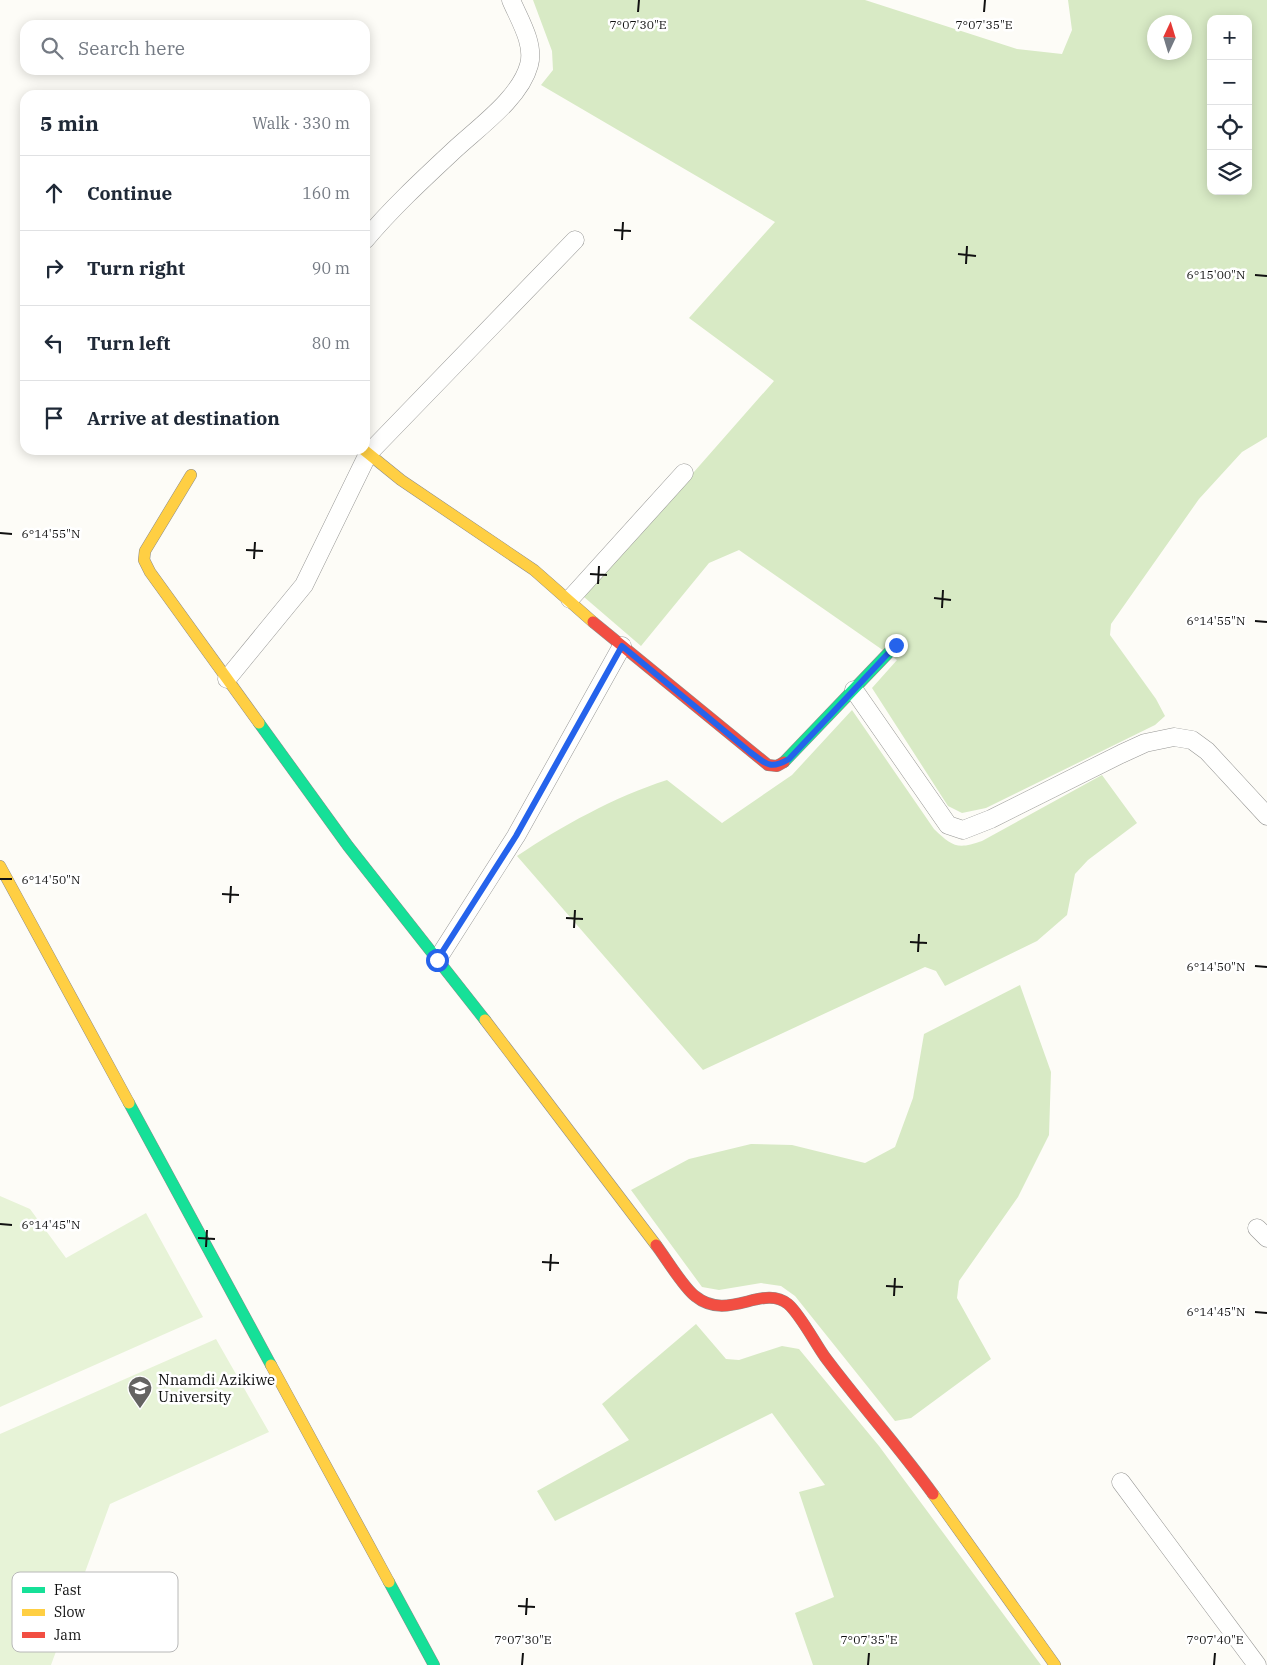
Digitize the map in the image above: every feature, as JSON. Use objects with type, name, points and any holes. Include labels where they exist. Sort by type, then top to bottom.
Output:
[{"type":"street","points":[[370,235],[450,154],[510,98],[523,81],[530,63],[528,38],[511,0]]},
{"type":"street","points":[[370,448],[575,240]]},
{"type":"street","points":[[227,679],[304,585],[365,455]]},
{"type":"street","points":[[370,455],[402,481],[502,546],[570,599],[622,646],[768,765],[778,766],[789,759],[896,645]]},
{"type":"street","points":[[570,599],[684,473]]},
{"type":"street","points":[[191,475],[145,551],[144,560],[150,572],[348,846],[545,1096],[694,1296],[714,1307],[741,1304],[759,1298],[775,1298],[788,1304],[825,1357],[915,1470],[1055,1665]]},
{"type":"street","points":[[437,960],[516,836],[622,646]]},
{"type":"street","points":[[854,690],[948,825],[963,830],[991,819],[1121,754],[1145,744],[1174,736],[1192,740],[1207,750],[1267,816]]},
{"type":"street","points":[[0,866],[434,1665]]},
{"type":"street","points":[[1121,1482],[1257,1665]]},
{"type":"green space","points":[[533,0],[865,0],[1017,49],[1062,54],[1072,30],[1068,0],[1267,0],[1267,437],[1242,452],[1199,499],[1111,624],[1110,635],[1156,699],[1165,716],[1155,725],[986,808],[962,813],[948,806],[872,688],[897,660],[739,550],[709,563],[641,646],[584,597],[774,381],[689,318],[775,222],[541,85],[553,70],[552,51]]},
{"type":"green space","points":[[852,710],[934,829],[955,845],[961,846],[982,841],[1102,775],[1137,823],[1088,860],[1075,874],[1067,915],[1037,941],[945,986],[936,971],[925,967],[703,1070],[517,856],[589,813],[667,780],[722,823],[792,775]]},
{"type":"green space","points":[[1020,985],[1051,1072],[1049,1135],[1018,1197],[959,1281],[957,1298],[991,1359],[911,1418],[895,1421],[795,1296],[781,1286],[761,1283],[719,1290],[702,1287],[631,1190],[689,1159],[751,1144],[792,1145],[865,1163],[895,1147],[913,1098],[924,1034]]},
{"type":"green space","points":[[0,1196],[30,1209],[66,1258],[146,1213],[203,1317],[0,1407]]},
{"type":"green space","points":[[696,1324],[726,1359],[739,1360],[782,1346],[799,1349],[879,1446],[1041,1665],[813,1665],[795,1613],[834,1597],[799,1492],[825,1485],[772,1413],[555,1521],[537,1491],[629,1440],[602,1404]]},
{"type":"green space","points":[[216,1339],[269,1432],[110,1504],[85,1572],[12,1572],[12,1652],[56,1652],[51,1665],[0,1665],[0,1434]]},
{"type":"traffic: fast","points":[[784,762],[896,645]]},
{"type":"traffic: fast","points":[[259,723],[348,846],[485,1020]]},
{"type":"traffic: fast","points":[[129,1103],[271,1365]]},
{"type":"traffic: fast","points":[[389,1582],[434,1665]]},
{"type":"traffic: slow","points":[[370,455],[401,480],[534,570],[593,622]]},
{"type":"traffic: slow","points":[[191,475],[145,551],[144,560],[150,572],[259,723]]},
{"type":"traffic: slow","points":[[0,866],[129,1103]]},
{"type":"traffic: slow","points":[[485,1020],[656,1245]]},
{"type":"traffic: slow","points":[[271,1365],[389,1582]]},
{"type":"traffic: slow","points":[[933,1494],[1055,1665]]},
{"type":"traffic: jam","points":[[593,622],[768,765],[777,766],[784,762]]},
{"type":"traffic: jam","points":[[656,1245],[690,1292],[707,1303],[720,1306],[768,1298],[778,1299],[788,1304],[825,1357],[933,1494]]},
{"type":"place","name":"Nnamdi Azikiwe University","points":[[140,1409]]},
{"type":"route","points":[[437,960],[516,836],[622,646],[750,752],[768,765],[778,766],[789,759],[896,645]]}]
